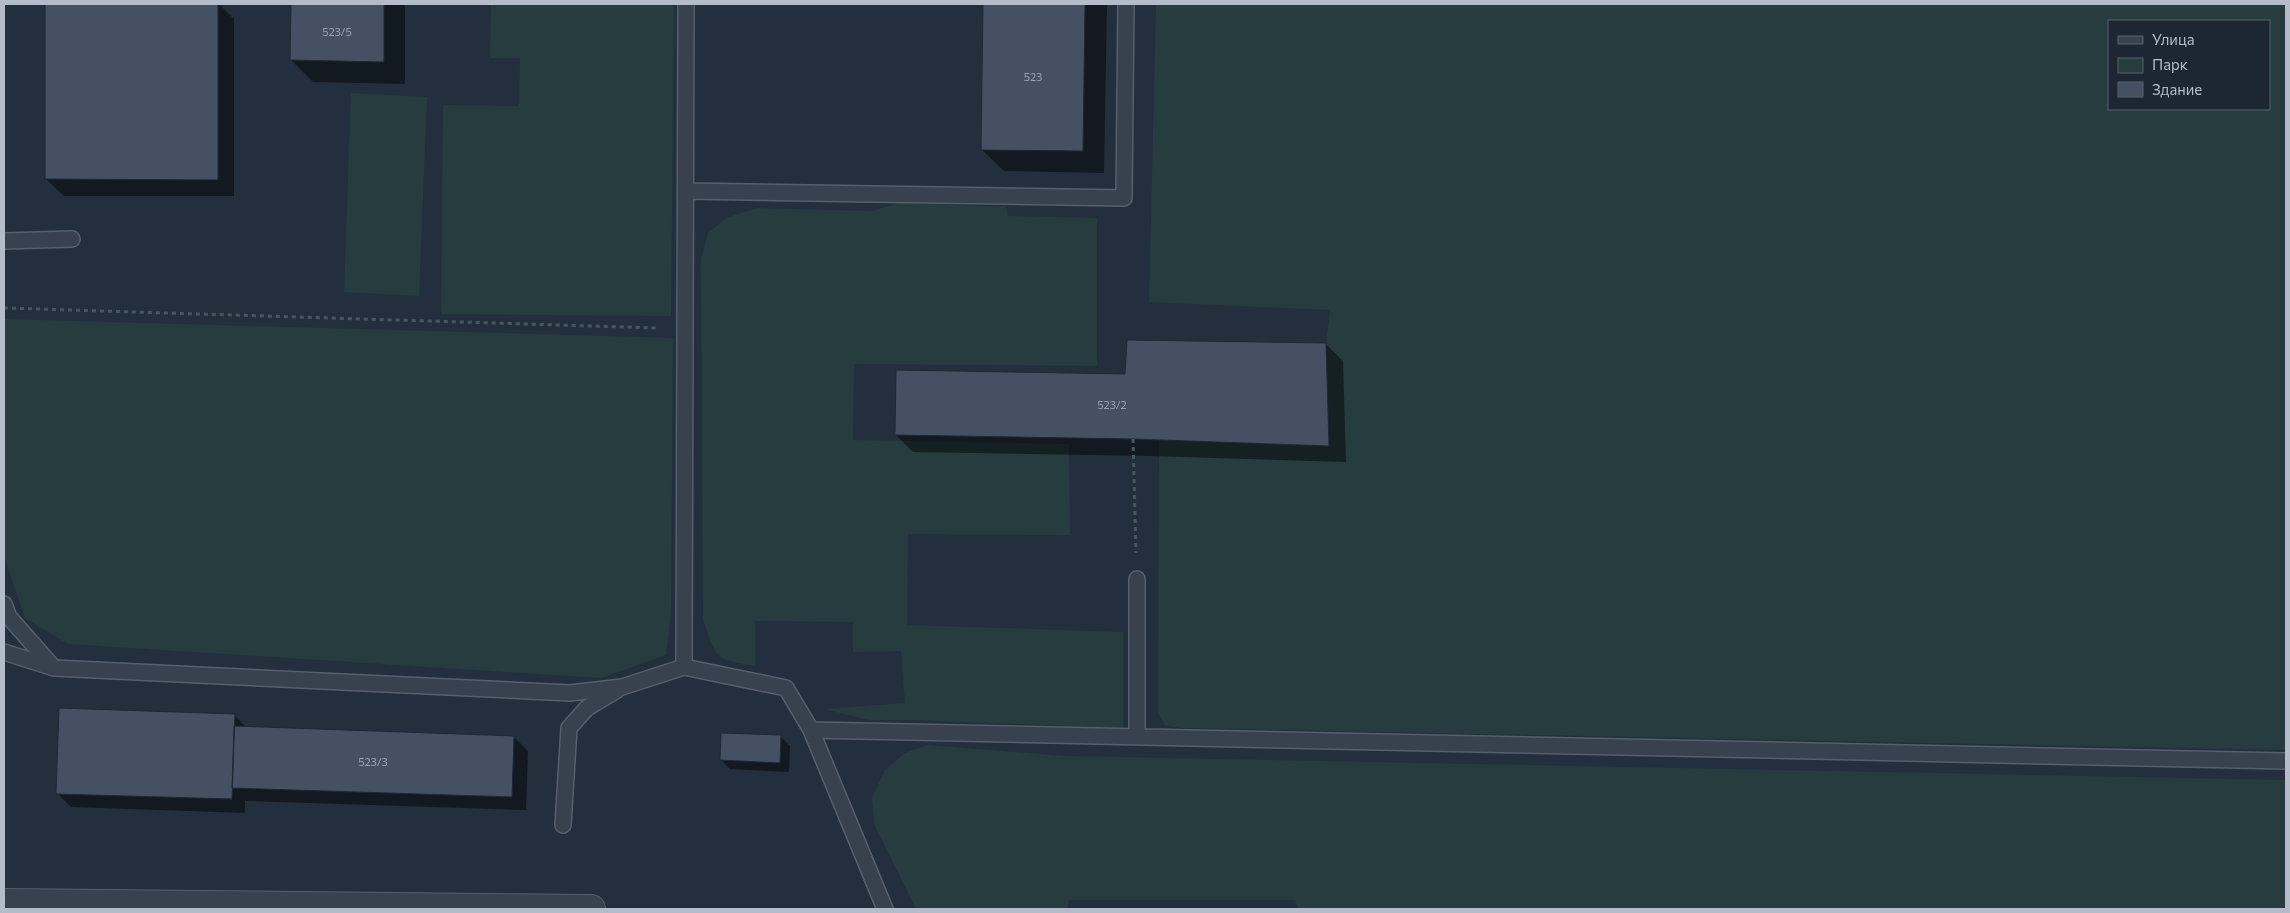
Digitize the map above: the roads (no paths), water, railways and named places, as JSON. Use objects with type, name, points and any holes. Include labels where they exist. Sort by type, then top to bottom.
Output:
[{"type":"street","points":[[4,903],[590,909]]},
{"type":"lane","points":[[684,666],[686,4]]},
{"type":"lane","points":[[686,191],[1124,198],[1126,4]]},
{"type":"lane","points":[[4,241],[72,238]]},
{"type":"lane","points":[[1137,579],[1137,737]]},
{"type":"lane","points":[[4,604],[9,617],[54,668]]},
{"type":"lane","points":[[4,652],[54,668],[570,693],[622,687],[684,666],[786,688],[811,730],[885,909]]},
{"type":"lane","points":[[563,825],[568,728],[587,708],[622,687]]},
{"type":"lane","points":[[811,730],[2286,761]]}]
